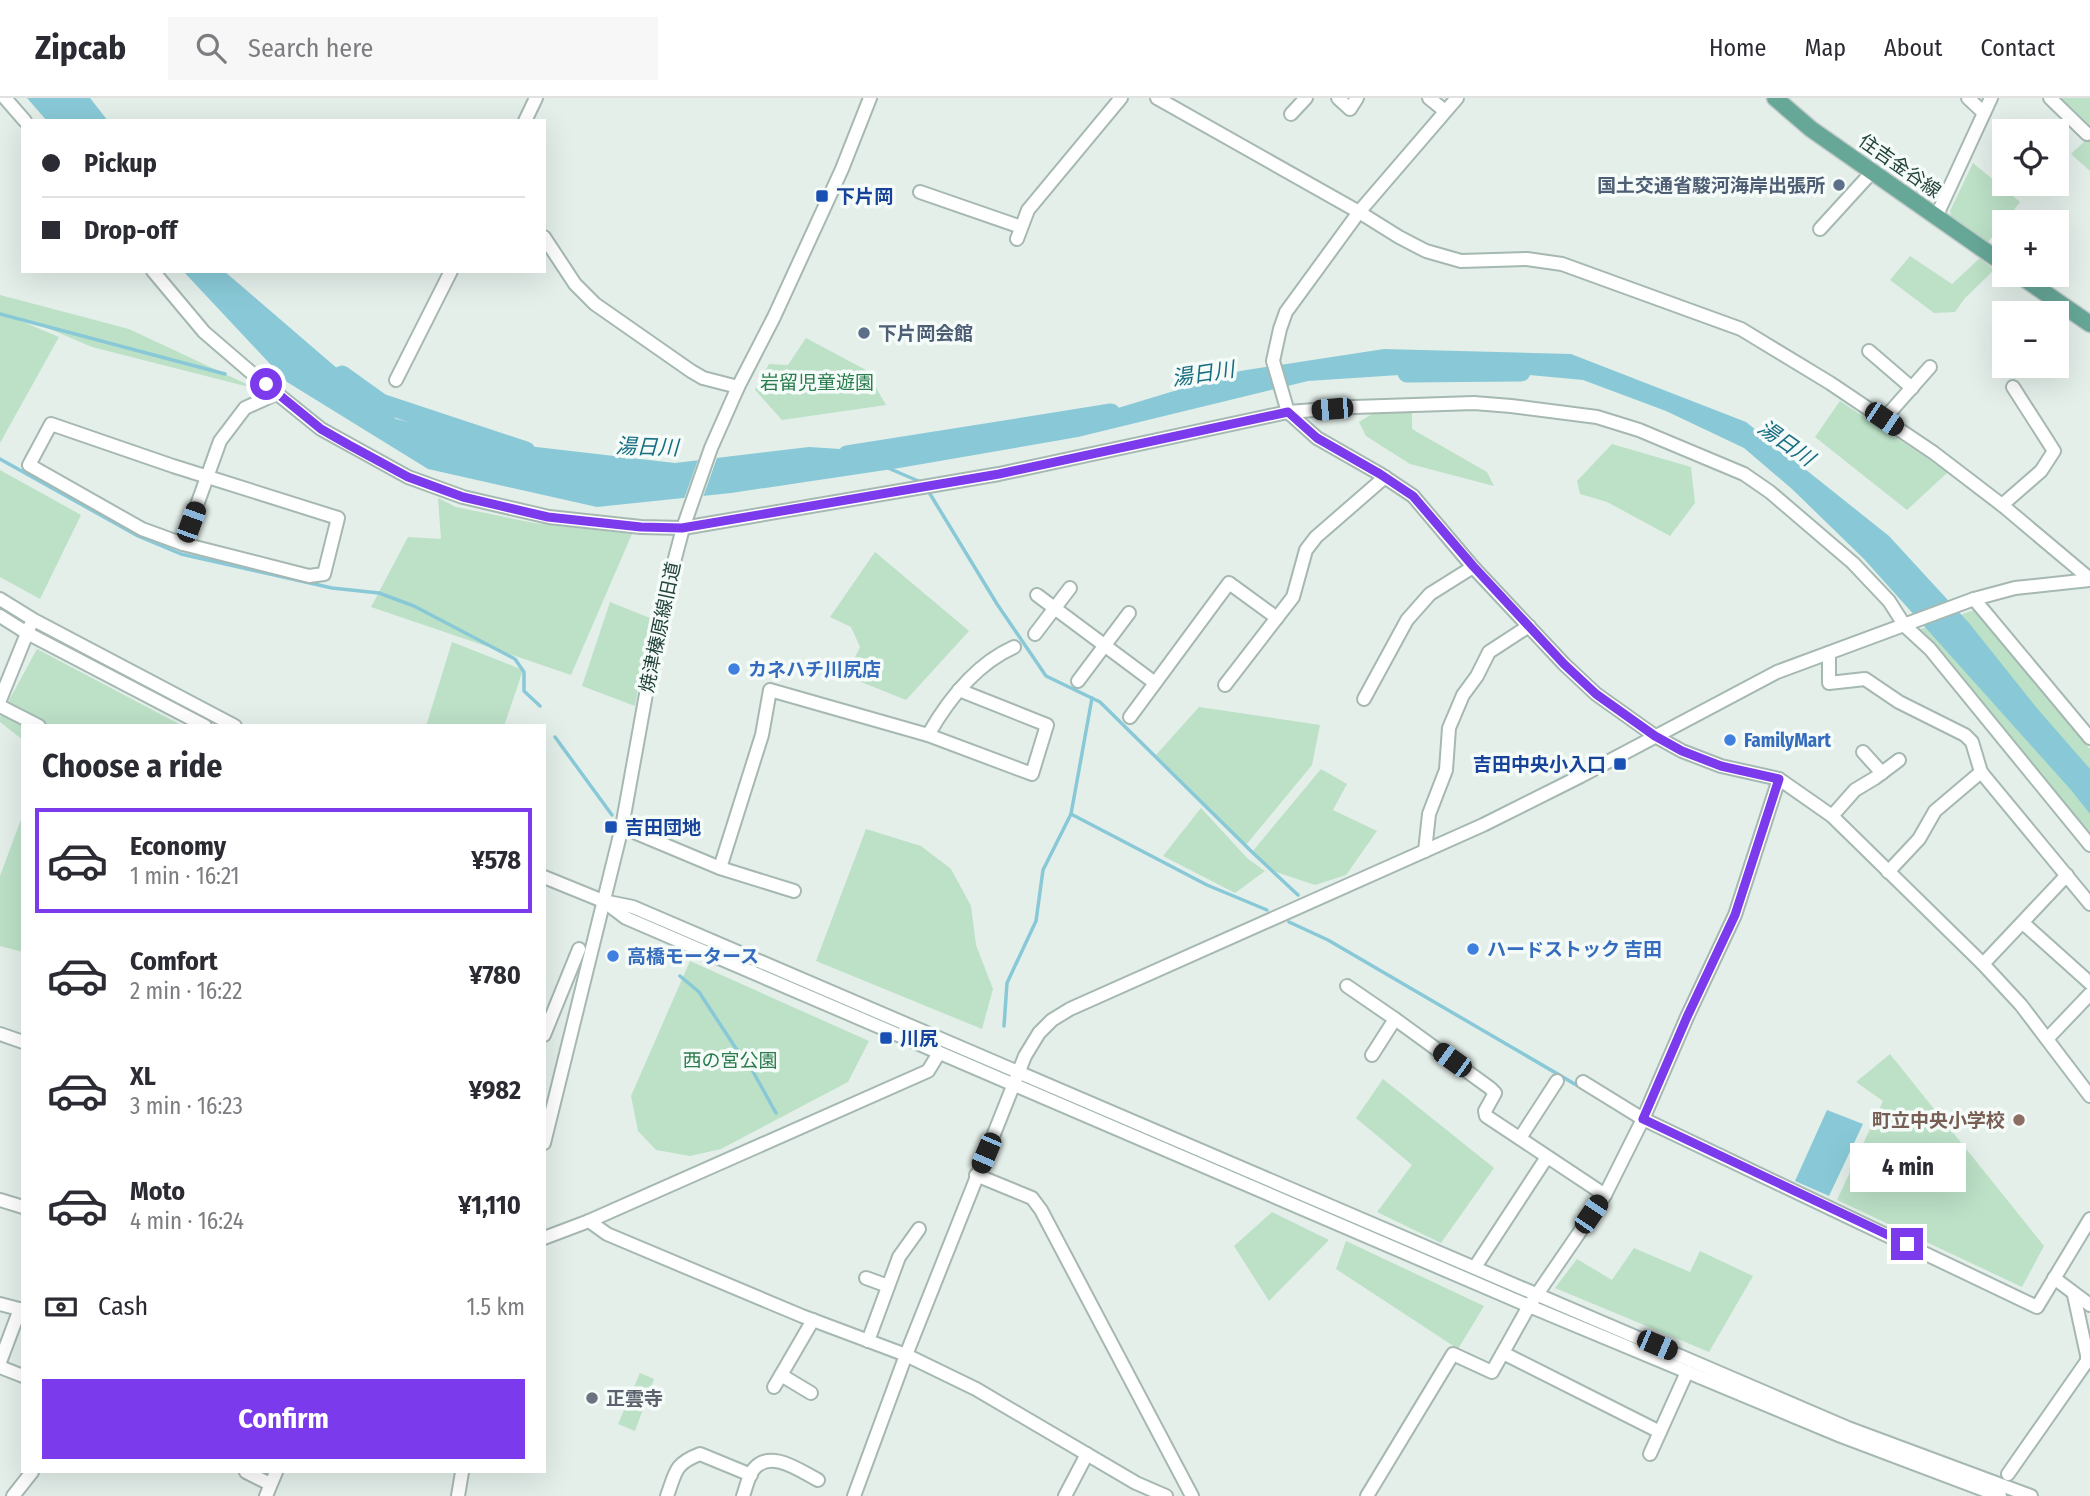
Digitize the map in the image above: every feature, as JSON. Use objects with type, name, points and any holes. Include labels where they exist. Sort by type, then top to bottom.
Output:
[{"type":"main road","name":"住吉金谷線","points":[[1775,98],[1811,129],[1992,256]]},
{"type":"main road","points":[[2036,287],[2090,324]]},
{"type":"street","points":[[5,98],[23,119]]},
{"type":"street","points":[[526,119],[536,98]]},
{"type":"street","name":"焼津榛原線旧道","points":[[546,1135],[622,827],[661,611],[683,525],[711,448],[842,169],[870,98]]},
{"type":"street","points":[[920,192],[1019,233],[1028,210],[1121,98]]},
{"type":"street","points":[[1157,98],[1426,251],[1461,261],[1527,259],[1562,264],[1741,329],[1781,351],[1934,453],[2002,505],[2090,579]]},
{"type":"street","points":[[1292,114],[1306,98]]},
{"type":"street","points":[[1338,98],[1350,108],[1357,98]]},
{"type":"street","points":[[1429,98],[1445,111]]},
{"type":"street","points":[[1457,98],[1359,212],[1286,312],[1273,361],[1288,412],[1317,438],[1413,496],[1473,566],[1564,664],[1596,694],[1655,736],[1682,751],[1721,766],[1779,779],[1832,816],[1983,964],[2021,1005],[2090,1096]]},
{"type":"street","points":[[1968,98],[1984,113]]},
{"type":"street","points":[[1936,217],[1992,98]]},
{"type":"street","points":[[2050,98],[2087,134]]},
{"type":"street","points":[[1820,229],[1872,172]]},
{"type":"street","points":[[546,240],[575,284],[595,304],[703,378],[738,387]]},
{"type":"street","points":[[155,273],[204,332],[321,429],[408,477],[463,497],[548,517],[641,527],[683,525],[926,487],[1288,412],[1474,403],[1597,417],[1639,430],[1744,474],[1770,492],[1853,564],[1889,601],[1905,626],[1930,649],[2090,845]]},
{"type":"street","points":[[396,380],[450,273]]},
{"type":"street","points":[[1869,351],[1912,388]]},
{"type":"street","points":[[1884,419],[1930,367]]},
{"type":"street","points":[[2002,505],[2041,471],[2054,451],[2013,387]]},
{"type":"street","points":[[183,544],[220,441],[245,408],[278,393]]},
{"type":"street","points":[[51,424],[208,477],[338,518],[324,574],[309,576],[183,544],[142,529],[29,465],[51,424]]},
{"type":"street","points":[[1224,685],[1293,597],[1306,551],[1316,537],[1385,477]]},
{"type":"street","points":[[1364,699],[1407,620],[1430,594],[1473,566]]},
{"type":"street","points":[[854,1496],[906,1355],[1025,1056],[1039,1033],[1052,1020],[1070,1009],[1483,825],[1777,672],[1971,601],[2015,588],[2090,579]]},
{"type":"street","points":[[1130,717],[1229,583],[1277,618]]},
{"type":"street","points":[[1035,634],[1070,588]]},
{"type":"street","points":[[1037,595],[1155,682]]},
{"type":"street","points":[[0,599],[34,620],[231,724]]},
{"type":"street","points":[[1971,601],[2090,738]]},
{"type":"street","points":[[1078,681],[1129,613]]},
{"type":"street","points":[[0,616],[27,633],[201,724]]},
{"type":"street","points":[[0,700],[34,620]]},
{"type":"street","points":[[1425,851],[1429,814],[1446,770],[1449,728],[1463,695],[1477,676],[1489,652],[1530,626]]},
{"type":"street","points":[[928,735],[943,708],[959,690],[999,653],[1014,647]]},
{"type":"street","points":[[1829,653],[1829,682],[1865,680],[1899,702],[1965,735],[1972,742],[1982,772],[2090,904]]},
{"type":"street","points":[[720,868],[762,735],[770,690],[928,735],[1032,774],[1047,725],[959,690]]},
{"type":"street","points":[[0,706],[35,724]]},
{"type":"street","points":[[1863,752],[1882,773]]},
{"type":"street","points":[[1832,816],[1855,790],[1899,760]]},
{"type":"street","points":[[1888,872],[1919,839],[1935,811],[1982,772]]},
{"type":"street","points":[[1367,1496],[1453,1354],[1492,1372],[1529,1306],[1605,1195],[1643,1119],[1735,915],[1779,779]]},
{"type":"street","points":[[622,827],[720,868],[794,891]]},
{"type":"street","points":[[1983,964],[2067,875]]},
{"type":"street","points":[[546,879],[603,901],[633,907],[1848,1428],[2031,1496]]},
{"type":"street","points":[[603,901],[626,918],[1529,1306],[1841,1436],[2000,1496]]},
{"type":"street","points":[[2023,923],[2090,983]]},
{"type":"street","points":[[548,1010],[579,948]]},
{"type":"street","points":[[1347,986],[1490,1088],[1495,1093],[1485,1111],[1486,1116],[1605,1195]]},
{"type":"street","points":[[2047,1039],[2090,994]]},
{"type":"street","points":[[1372,1055],[1395,1019]]},
{"type":"street","points":[[0,1034],[21,1041]]},
{"type":"street","points":[[546,1237],[589,1221],[928,1070],[939,1053]]},
{"type":"street","points":[[1520,1138],[1558,1081]]},
{"type":"street","points":[[1583,1082],[1643,1119],[2037,1307],[2090,1219]]},
{"type":"street","points":[[1475,1267],[1547,1157]]},
{"type":"street","points":[[976,1175],[1032,1198],[1041,1210],[1192,1496]]},
{"type":"street","points":[[0,1200],[21,1206]]},
{"type":"street","points":[[589,1221],[607,1234],[813,1320],[906,1355],[976,1389],[1136,1483],[1166,1496]]},
{"type":"street","points":[[868,1341],[899,1257],[919,1229]]},
{"type":"street","points":[[866,1278],[888,1286]]},
{"type":"street","points":[[2054,1278],[2090,1305]]},
{"type":"street","points":[[2008,1474],[2087,1361],[2074,1295]]},
{"type":"street","points":[[0,1304],[21,1310]]},
{"type":"street","points":[[21,1312],[0,1364],[21,1375]]},
{"type":"street","points":[[774,1387],[813,1320]]},
{"type":"street","points":[[1503,1353],[1660,1432]]},
{"type":"street","points":[[1650,1454],[1687,1372]]},
{"type":"street","points":[[781,1376],[811,1393]]},
{"type":"street","points":[[667,1496],[678,1466],[700,1454],[751,1475]]},
{"type":"street","points":[[1065,1496],[1087,1454]]},
{"type":"street","points":[[743,1496],[751,1475],[761,1463],[779,1460],[818,1480]]},
{"type":"street","points":[[13,1496],[31,1473]]},
{"type":"street","points":[[248,1473],[270,1484]]},
{"type":"street","points":[[458,1496],[462,1473]]},
{"type":"green space","points":[[2052,98],[2090,98],[2090,171],[2071,154],[2088,138]]},
{"type":"green space","points":[[1973,163],[1992,179],[1992,196],[2013,196],[2020,202],[2014,210],[1992,210],[1992,237],[1988,242],[1952,218],[1950,211]]},
{"type":"green space","points":[[1910,256],[1952,284],[1980,258],[1992,268],[1992,272],[1965,298],[1955,312],[1934,313],[1890,280]]},
{"type":"green space","points":[[0,295],[129,329],[257,389],[92,347],[38,324],[9,316],[59,337],[0,443]]},
{"type":"green space","name":"岩留児童遊園","points":[[806,338],[866,370],[886,405],[782,420],[755,390],[769,364],[788,365]]},
{"type":"green space","points":[[1840,401],[1948,472],[1907,510],[1815,437]]},
{"type":"green space","points":[[1377,411],[1412,411],[1412,429],[1487,472],[1494,486],[1410,464],[1366,436],[1359,422]]},
{"type":"green space","points":[[1612,444],[1691,467],[1695,503],[1670,536],[1607,502],[1580,494],[1577,481]]},
{"type":"green space","points":[[0,470],[81,515],[40,599],[0,577]]},
{"type":"green space","points":[[438,498],[456,507],[534,523],[632,534],[571,675],[371,607],[408,537],[441,539]]},
{"type":"green space","points":[[875,552],[969,631],[906,700],[846,676],[860,647],[851,627],[830,617]]},
{"type":"green space","points":[[610,602],[650,618],[635,706],[582,686]]},
{"type":"green space","points":[[1974,610],[2090,749],[2090,845],[1918,630]]},
{"type":"green space","points":[[452,642],[523,670],[505,724],[427,724]]},
{"type":"green space","points":[[37,649],[179,724],[21,724],[21,738],[0,722],[0,717]]},
{"type":"green space","points":[[1199,707],[1320,725],[1312,765],[1246,845],[1156,755]]},
{"type":"green space","points":[[1321,769],[1347,784],[1333,810],[1377,831],[1346,875],[1315,885],[1270,870],[1252,852]]},
{"type":"green space","points":[[1201,808],[1248,859],[1265,871],[1235,893],[1163,856]]},
{"type":"green space","points":[[21,819],[21,951],[0,946],[0,876]]},
{"type":"green space","points":[[866,829],[921,846],[951,869],[971,906],[976,945],[993,989],[982,1029],[816,961]]},
{"type":"green space","name":"西の宮公園","points":[[690,961],[869,1041],[848,1082],[721,1149],[690,1156],[656,1150],[638,1131],[631,1096]]},
{"type":"green space","points":[[1890,1054],[2044,1246],[2022,1287],[1837,1200],[1883,1101],[1856,1082]]},
{"type":"green space","points":[[1383,1079],[1494,1168],[1441,1243],[1377,1212],[1412,1165],[1356,1118]]},
{"type":"green space","points":[[1272,1212],[1329,1240],[1269,1301],[1234,1246]]},
{"type":"green space","points":[[1346,1241],[1484,1306],[1458,1349],[1336,1269]]},
{"type":"green space","points":[[1634,1248],[1690,1272],[1700,1251],[1753,1276],[1709,1352],[1555,1288],[1577,1259],[1612,1280]]},
{"type":"green space","points":[[640,1373],[654,1379],[635,1431],[618,1424]]},
{"type":"water","points":[[27,98],[90,98],[106,119],[45,119]]},
{"type":"water","points":[[185,273],[226,273],[396,419],[501,443],[675,463],[809,447],[872,451],[1042,431],[1240,371],[1384,349],[1571,354],[1746,422],[1889,536],[1969,623],[2090,769],[2090,814],[1864,559],[1792,489],[1744,448],[1666,411],[1583,380],[1476,370],[1308,381],[1078,437],[731,493],[597,507],[428,469],[287,382]]},
{"type":"water","points":[[1827,1110],[1863,1124],[1829,1196],[1795,1181]]},
{"type":"pier","points":[[718,455],[702,500],[683,502],[699,457]]},
{"type":"waterway","points":[[0,314],[225,374]]},
{"type":"waterway","name":"湯日川","points":[[1407,373],[1521,372]]},
{"type":"waterway","name":"湯日川","points":[[342,375],[381,403],[526,451]]},
{"type":"waterway","name":"湯日川","points":[[847,455],[1111,413]]},
{"type":"waterway","points":[[0,459],[138,536],[181,554],[332,588],[379,593],[414,606],[515,659],[524,672],[524,691],[540,706]]},
{"type":"waterway","points":[[888,468],[923,483]]},
{"type":"waterway","points":[[927,489],[997,604],[1046,676],[1100,702],[1298,895]]},
{"type":"waterway","points":[[1004,1026],[1007,983],[1036,921],[1043,870],[1071,814],[1092,698]]},
{"type":"waterway","points":[[555,737],[612,815]]},
{"type":"waterway","points":[[1071,814],[1207,885],[1267,910]]},
{"type":"waterway","points":[[1289,922],[1328,940],[1597,1097]]},
{"type":"waterway","points":[[680,976],[699,992],[751,1068],[776,1113]]},
{"type":"place","name":"国土交通省駿河海岸出張所","points":[[1839,185]]},
{"type":"place","name":"下片岡","points":[[822,196]]},
{"type":"place","name":"下片岡会館","points":[[864,333]]},
{"type":"place","name":"カネハチ川尻店","points":[[734,669]]},
{"type":"place","name":"FamilyMart","points":[[1730,740]]},
{"type":"place","name":"吉田中央小入口","points":[[1620,764]]},
{"type":"place","name":"吉田団地","points":[[611,827]]},
{"type":"place","name":"ハードストック 吉田","points":[[1473,949]]},
{"type":"place","name":"高橋モータース","points":[[613,956]]},
{"type":"place","name":"川尻","points":[[886,1038]]},
{"type":"place","name":"町立中央小学校","points":[[2019,1120]]},
{"type":"place","name":"正雲寺","points":[[592,1398]]},
{"type":"route","points":[[266,384],[321,429],[408,477],[463,497],[548,517],[641,527],[682,528],[999,474],[1288,412],[1317,438],[1413,496],[1473,566],[1564,664],[1596,694],[1655,736],[1682,751],[1721,766],[1779,779],[1735,915],[1643,1119],[1907,1244]]}]
